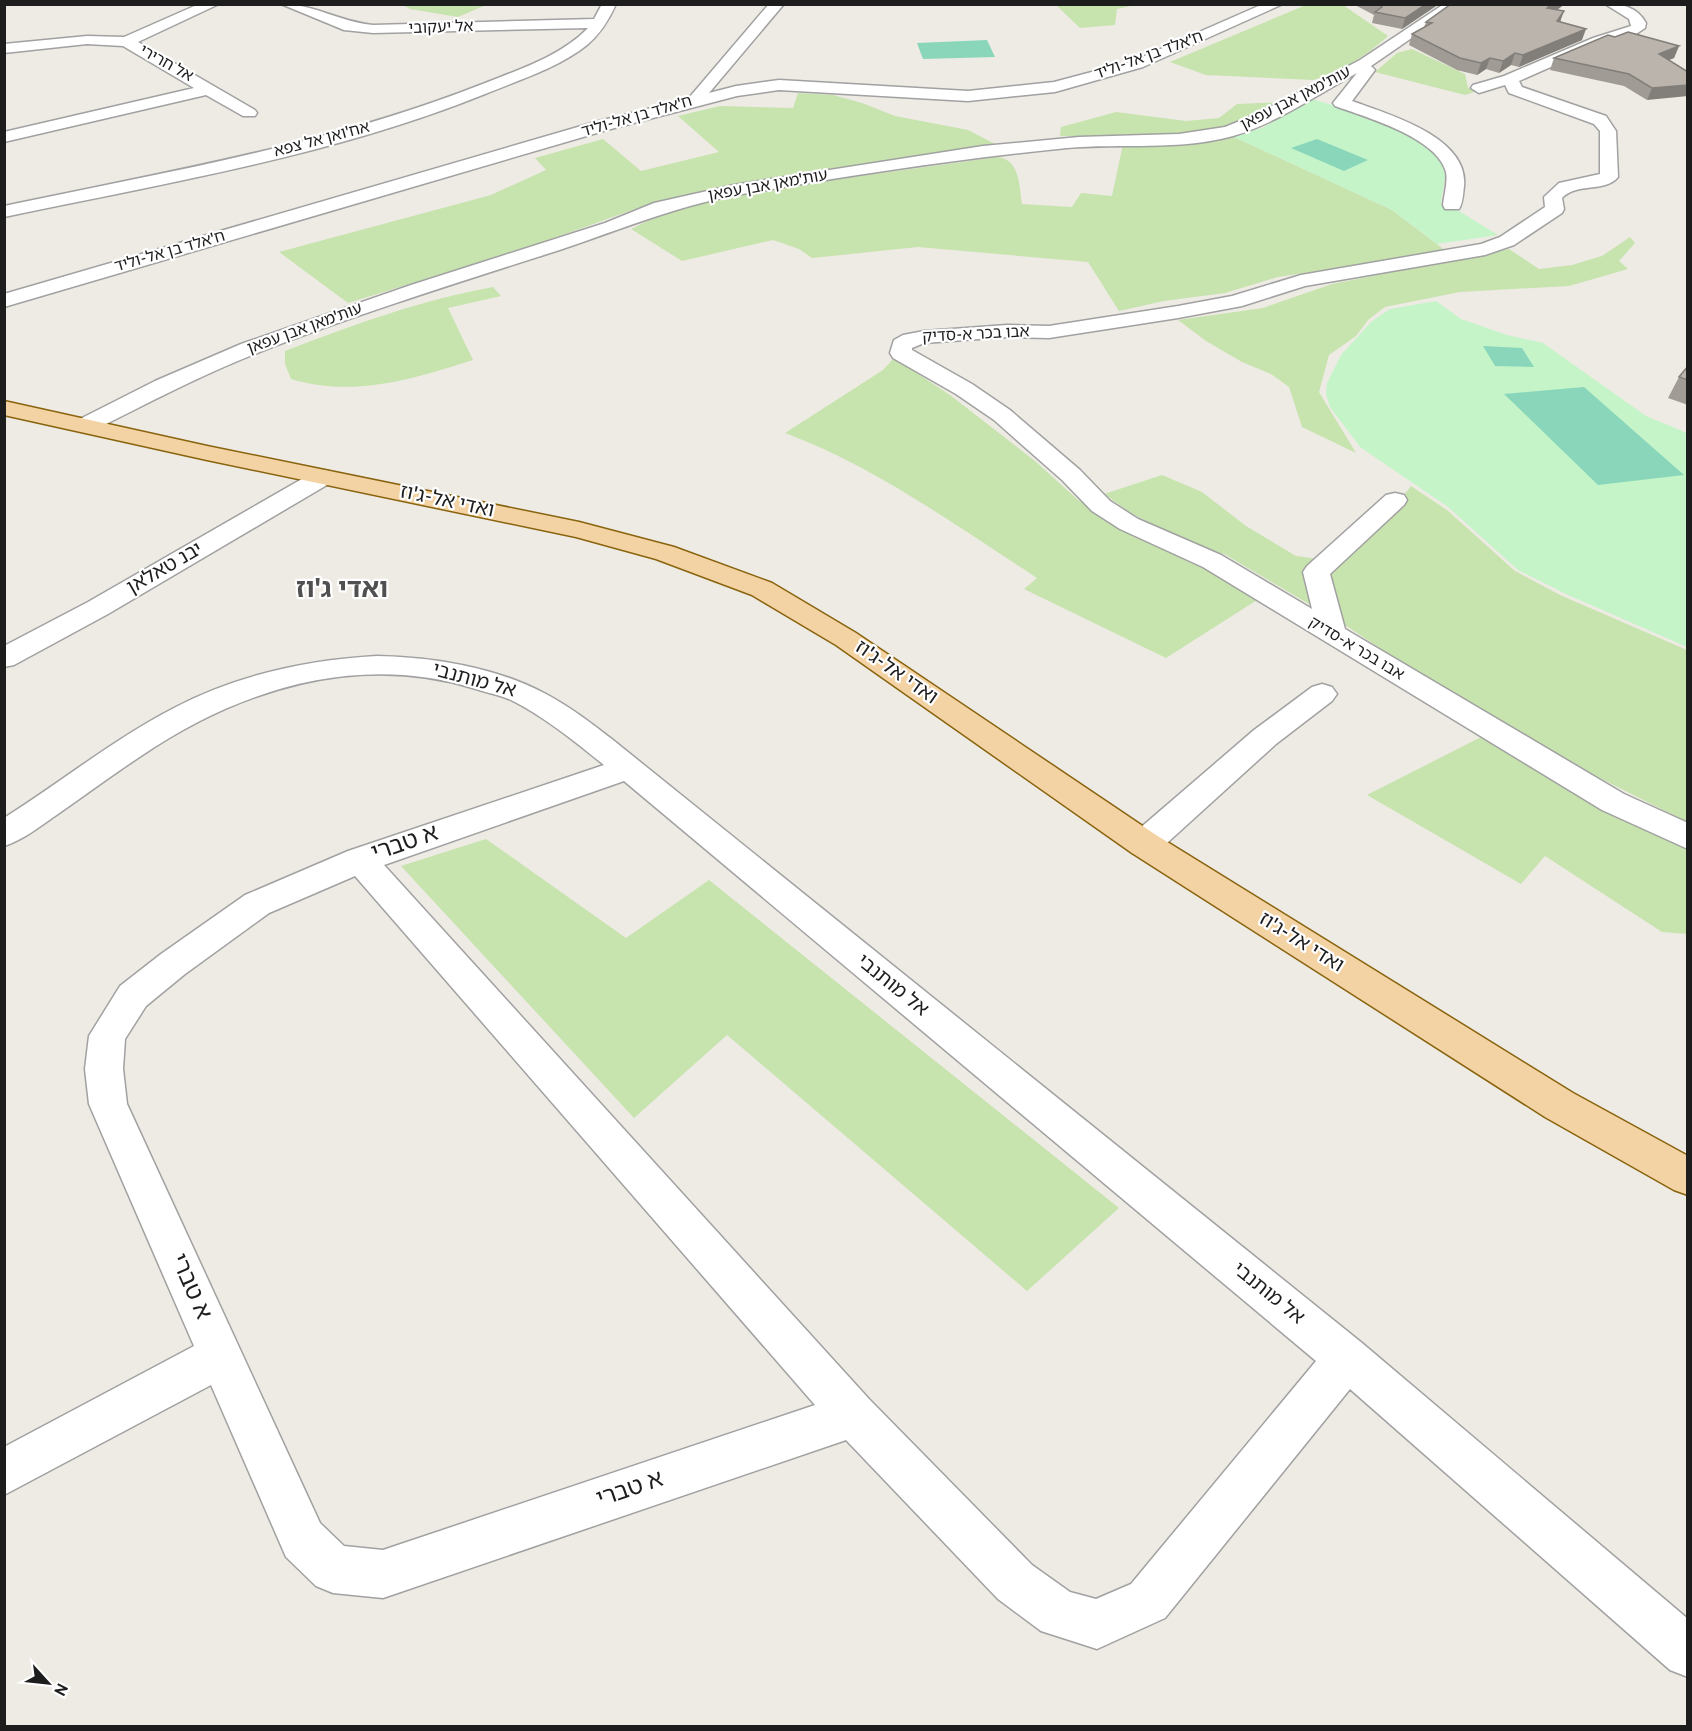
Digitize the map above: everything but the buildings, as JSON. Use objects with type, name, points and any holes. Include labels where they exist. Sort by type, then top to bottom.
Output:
[{"type":"main road","name":"ואדי אל-ג'וז","points":[[4,408],[579,530],[665,553],[762,589],[846,639],[1144,844],[1559,1105],[1688,1177]]},
{"type":"street","points":[[126,42],[212,4]]},
{"type":"street","name":"אל יעקובי","points":[[288,4],[358,28],[398,29],[599,23]]},
{"type":"street","name":"אח'ואן אל צפא","points":[[4,212],[257,157],[413,115],[489,88],[547,61],[590,34],[609,4]]},
{"type":"street","points":[[694,101],[777,4]]},
{"type":"street","name":"ח'אלד בן אל-וליד","points":[[4,301],[694,101],[760,86],[779,85],[968,96],[1055,87],[1138,64],[1276,4]]},
{"type":"street","name":"עות'מאן אבן עפאן","points":[[86,425],[163,386],[249,349],[418,289],[612,227],[661,207],[734,190],[983,151],[1079,142],[1179,139],[1228,132],[1263,118],[1360,65],[1454,4]]},
{"type":"street","points":[[1479,88],[1510,79],[1598,41],[1638,28],[1639,23],[1635,16],[1612,4]]},
{"type":"street","name":"אל חרירי","points":[[4,49],[87,40],[126,42],[249,113]]},
{"type":"street","points":[[1360,65],[1367,70],[1363,79],[1356,90],[1341,104],[1403,127],[1442,152],[1454,168],[1456,179],[1452,205]]},
{"type":"street","name":"אבו בכר א-סדיק","points":[[1510,79],[1515,90],[1599,120],[1608,131],[1609,177],[1602,181],[1567,185],[1560,188],[1553,197],[1555,209],[1500,243],[1485,249],[1301,281],[1235,302],[1178,312],[1048,332],[1007,331],[924,337],[910,340],[902,345],[901,353],[964,388],[1002,415],[1071,475],[1101,506],[1129,524],[1212,561],[1612,801],[1688,837]]},
{"type":"street","points":[[4,137],[211,89]]},
{"type":"street","name":"יבנ טאלאן","points":[[4,658],[98,608],[322,477]]},
{"type":"street","points":[[1333,635],[1316,572],[1395,500]]},
{"type":"street","name":"אל מותנבי","points":[[4,834],[110,761],[211,702],[264,684],[298,675],[355,667],[404,666],[435,668],[519,693],[570,722],[628,768],[1347,1358],[1688,1652]]},
{"type":"street","points":[[1144,844],[1265,738],[1322,694]]},
{"type":"street","name":"א טברי","points":[[628,768],[360,860],[257,904],[173,964],[133,996],[106,1036],[104,1069],[108,1104],[303,1540],[333,1569],[383,1574],[853,1414]]},
{"type":"street","points":[[360,860],[853,1414],[1015,1582],[1058,1614],[1097,1624],[1148,1601],[1347,1358]]},
{"type":"street","points":[[4,1472],[221,1356]]},
{"type":"green space","points":[[403,5],[486,5],[458,17],[410,9]]},
{"type":"green space","points":[[1056,5],[1135,5],[1117,9],[1115,25],[1080,28]]},
{"type":"green space","points":[[1306,5],[1343,5],[1388,36],[1353,62],[1333,73],[1313,80],[1206,75],[1170,62]]},
{"type":"green space","points":[[987,40],[995,57],[923,59],[917,43]]},
{"type":"green space","points":[[1412,49],[1465,74],[1468,88],[1477,91],[1465,95],[1375,72],[1397,53]]},
{"type":"green space","points":[[798,93],[833,95],[895,116],[968,130],[995,144],[722,187],[649,204],[529,247],[348,303],[279,252],[491,195],[546,170],[535,158],[603,139],[641,171],[719,152],[678,116],[720,106],[793,108]]},
{"type":"green space","points":[[1312,99],[1388,125],[1425,146],[1438,159],[1445,173],[1441,205],[1454,208],[1498,235],[1437,244],[1392,210],[1232,136],[1262,128]]},
{"type":"green space","points":[[1283,102],[1254,119],[1233,127],[1209,132],[1133,137],[1060,136],[1061,127],[1116,112],[1186,121],[1219,118],[1237,104]]},
{"type":"green space","points":[[1232,136],[1392,210],[1446,251],[1278,277],[1225,293],[1164,301],[1119,311],[1088,262],[918,247],[812,258],[799,249],[773,240],[682,261],[631,229],[668,211],[692,203],[780,187],[998,157],[1011,163],[1014,168],[1019,182],[1022,204],[1072,207],[1081,193],[1112,196],[1123,144]]},
{"type":"green space","points":[[1317,139],[1368,160],[1344,171],[1291,148]]},
{"type":"green space","points":[[1630,237],[1635,243],[1619,261],[1628,269],[1569,286],[1460,292],[1385,307],[1368,320],[1356,336],[1329,355],[1319,392],[1356,453],[1302,427],[1289,387],[1271,374],[1242,362],[1206,341],[1178,320],[1263,308],[1332,284],[1509,249],[1539,269],[1572,265],[1602,256]]},
{"type":"green space","points":[[493,287],[501,296],[448,308],[473,360],[428,374],[383,384],[338,387],[291,379],[285,364],[285,351],[413,306]]},
{"type":"green space","points":[[1436,301],[1461,319],[1507,335],[1543,343],[1646,416],[1687,433],[1687,647],[1568,595],[1518,570],[1448,507],[1360,447],[1330,407],[1326,394],[1327,383],[1341,355],[1372,321],[1390,309]]},
{"type":"green space","points":[[1483,346],[1522,348],[1534,367],[1495,366]]},
{"type":"green space","points":[[894,358],[950,395],[1035,461],[1078,500],[1133,532],[1197,562],[1257,600],[1166,658],[1024,589],[1037,578],[883,480],[819,447],[785,433],[883,370]]},
{"type":"green space","points":[[1584,387],[1684,475],[1598,485],[1504,394]]},
{"type":"green space","points":[[1162,475],[1202,492],[1246,526],[1296,556],[1334,561],[1382,523],[1411,486],[1447,510],[1515,571],[1560,595],[1687,650],[1687,822],[1566,761],[1226,555],[1169,533],[1131,513],[1104,494]]},
{"type":"green space","points":[[1481,737],[1630,822],[1687,846],[1687,934],[1662,932],[1545,856],[1521,884],[1367,795]]},
{"type":"green space","points":[[486,839],[626,938],[709,880],[1119,1208],[1027,1291],[727,1035],[634,1118],[401,866]]},
{"type":"district","name":"ואדי ג'וז","points":[[342,590]]}]
